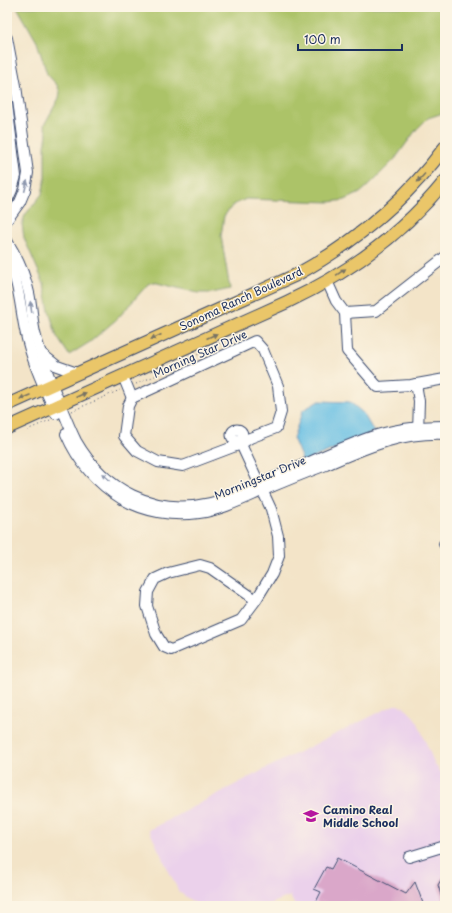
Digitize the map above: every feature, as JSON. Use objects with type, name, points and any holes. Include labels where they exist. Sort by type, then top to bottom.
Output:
[{"type":"main road","name":"Sonoma Ranch Boulevard","points":[[7,404],[296,275],[317,263],[351,240],[390,208],[418,181],[445,147]]},
{"type":"main road","name":"Sonoma Ranch Boulevard","points":[[7,428],[293,299],[327,281],[365,256],[395,232],[445,181]]},
{"type":"main road","points":[[317,263],[327,281]]},
{"type":"street","points":[[7,38],[14,74],[28,173],[25,190],[18,207],[7,220]]},
{"type":"street","points":[[7,104],[11,162],[16,180],[7,201]]},
{"type":"street","points":[[11,162],[27,163]]},
{"type":"street","points":[[7,241],[24,273],[29,293],[30,328],[38,376],[48,387]]},
{"type":"street","points":[[347,313],[376,311],[445,257]]},
{"type":"street","points":[[7,258],[30,328],[42,354],[48,387]]},
{"type":"street","points":[[327,281],[336,301],[347,313],[348,351],[378,387],[445,379]]},
{"type":"street","name":"Morning Star Drive","points":[[132,398],[255,341],[263,350],[278,386],[281,412],[276,428],[240,442]]},
{"type":"street","points":[[42,354],[57,366],[77,373]]},
{"type":"street","points":[[123,376],[132,398],[128,406],[124,436],[137,451],[158,462],[183,466],[240,442],[271,509],[278,536],[279,556],[272,574],[256,600],[241,620],[171,650],[164,647],[156,634],[147,606],[148,592],[155,579],[168,573],[200,565],[210,568],[256,600]]},
{"type":"street","points":[[413,384],[419,400],[418,430]]},
{"type":"street","name":"Morningstar Drive","points":[[48,387],[76,455],[86,469],[108,490],[128,502],[157,512],[168,514],[200,513],[228,505],[261,488],[375,444],[418,430],[445,426]]},
{"type":"street","name":"Morningstar Drive","points":[[418,430],[445,434]]},
{"type":"street","points":[[409,857],[445,846]]},
{"type":"shaded area","name":"Camino Real Middle School","points":[[394,705],[404,707],[414,717],[418,723],[435,765],[445,777],[445,906],[295,906],[290,896],[265,906],[199,906],[179,892],[149,830],[263,770]]},
{"type":"green space","points":[[17,7],[445,7],[445,109],[443,113],[428,118],[416,130],[395,159],[370,184],[360,193],[345,200],[330,202],[246,199],[233,205],[224,216],[221,236],[230,289],[212,293],[198,293],[153,282],[148,284],[118,318],[90,342],[69,355],[57,337],[49,311],[44,284],[24,238],[22,224],[25,215],[42,194],[45,180],[45,146],[47,134],[44,125],[59,98],[60,92],[57,85],[47,74],[37,42]]},
{"type":"water","points":[[319,401],[350,402],[363,413],[374,432],[303,462],[293,438],[303,410]]},
{"type":"building","points":[[337,858],[406,894],[415,882],[424,906],[323,906],[316,902],[321,892],[314,889],[326,867],[331,869]]},
{"type":"building","points":[[445,873],[445,903],[443,902],[438,885]]},
{"type":"place","name":"Camino Real Middle School","points":[[311,816]]}]
